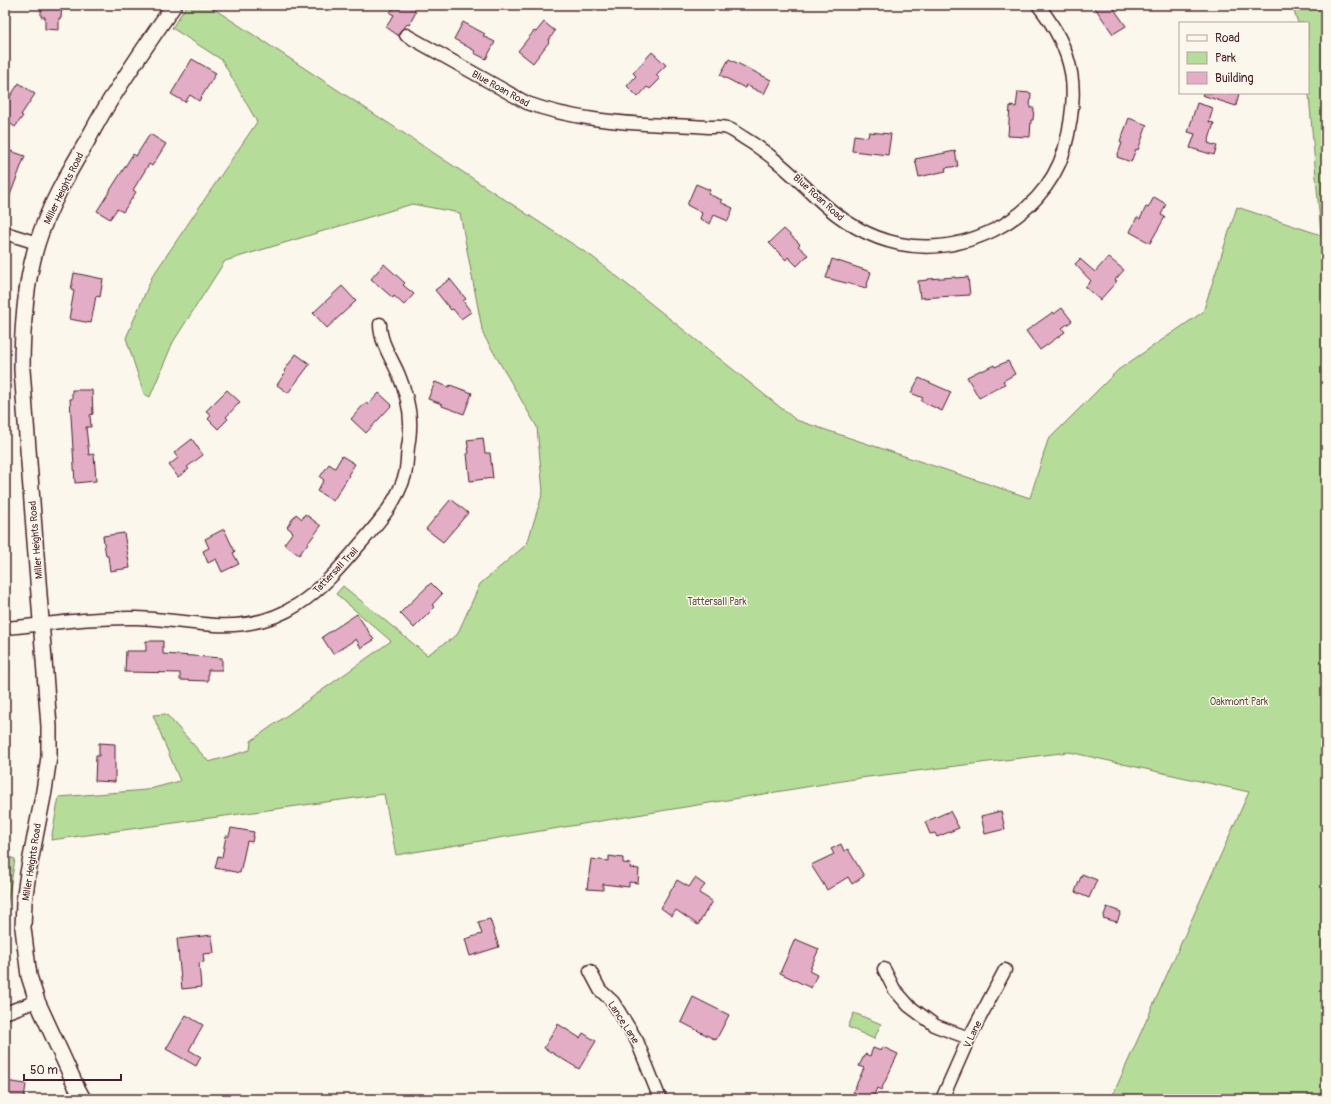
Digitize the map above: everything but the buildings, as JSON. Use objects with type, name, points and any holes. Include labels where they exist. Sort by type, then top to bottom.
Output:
[{"type":"street","name":"Miller Heights Road","points":[[83,1099],[37,1001],[29,976],[23,928],[24,902],[28,873],[44,791],[48,757],[47,695],[22,370],[22,344],[25,307],[30,271],[38,243],[54,202],[114,94],[174,5]]},
{"type":"street","name":"Blue Roan Road","points":[[406,35],[527,103],[547,111],[579,117],[639,124],[726,128],[754,144],[777,160],[841,219],[858,229],[880,239],[899,244],[942,246],[978,238],[1001,226],[1024,210],[1043,190],[1063,154],[1072,115],[1074,90],[1072,77],[1062,40],[1050,20],[1038,5]]},
{"type":"street","points":[[5,233],[38,243]]},
{"type":"street","name":"Tattersall Trail","points":[[5,628],[102,619],[136,618],[215,625],[251,624],[266,620],[299,605],[323,585],[346,561],[389,509],[406,471],[410,430],[409,407],[398,374],[380,334],[380,324]]},
{"type":"street","points":[[884,969],[894,989],[909,1006],[936,1026],[969,1038]]},
{"type":"street","name":"V Lane","points":[[942,1099],[969,1038],[1005,970]]},
{"type":"street","name":"Lance Lane","points":[[590,971],[600,990],[613,1002],[637,1041],[660,1099]]},
{"type":"street","points":[[5,1013],[37,1001]]},
{"type":"green space","name":"Tattersall Park","points":[[187,5],[208,5],[594,258],[796,420],[1030,498],[1048,440],[1118,370],[1203,312],[1237,207],[1321,235],[1309,94],[1309,22],[1298,22],[1292,5],[1326,5],[1326,1099],[1111,1099],[1249,792],[1069,752],[860,778],[396,855],[384,794],[51,840],[59,797],[146,790],[180,781],[153,715],[166,714],[209,762],[250,750],[251,741],[391,641],[336,594],[343,586],[427,655],[457,635],[480,584],[527,544],[543,492],[537,427],[483,334],[460,213],[412,204],[225,261],[173,342],[150,397],[144,394],[126,338],[152,277],[257,122],[222,60],[172,28]]},
{"type":"green space","points":[[5,856],[15,859],[7,907],[5,907]]},
{"type":"green space","points":[[854,1013],[881,1024],[874,1039],[848,1027]]},
{"type":"park label","name":"Oakmont Park","points":[[1239,701]]}]
